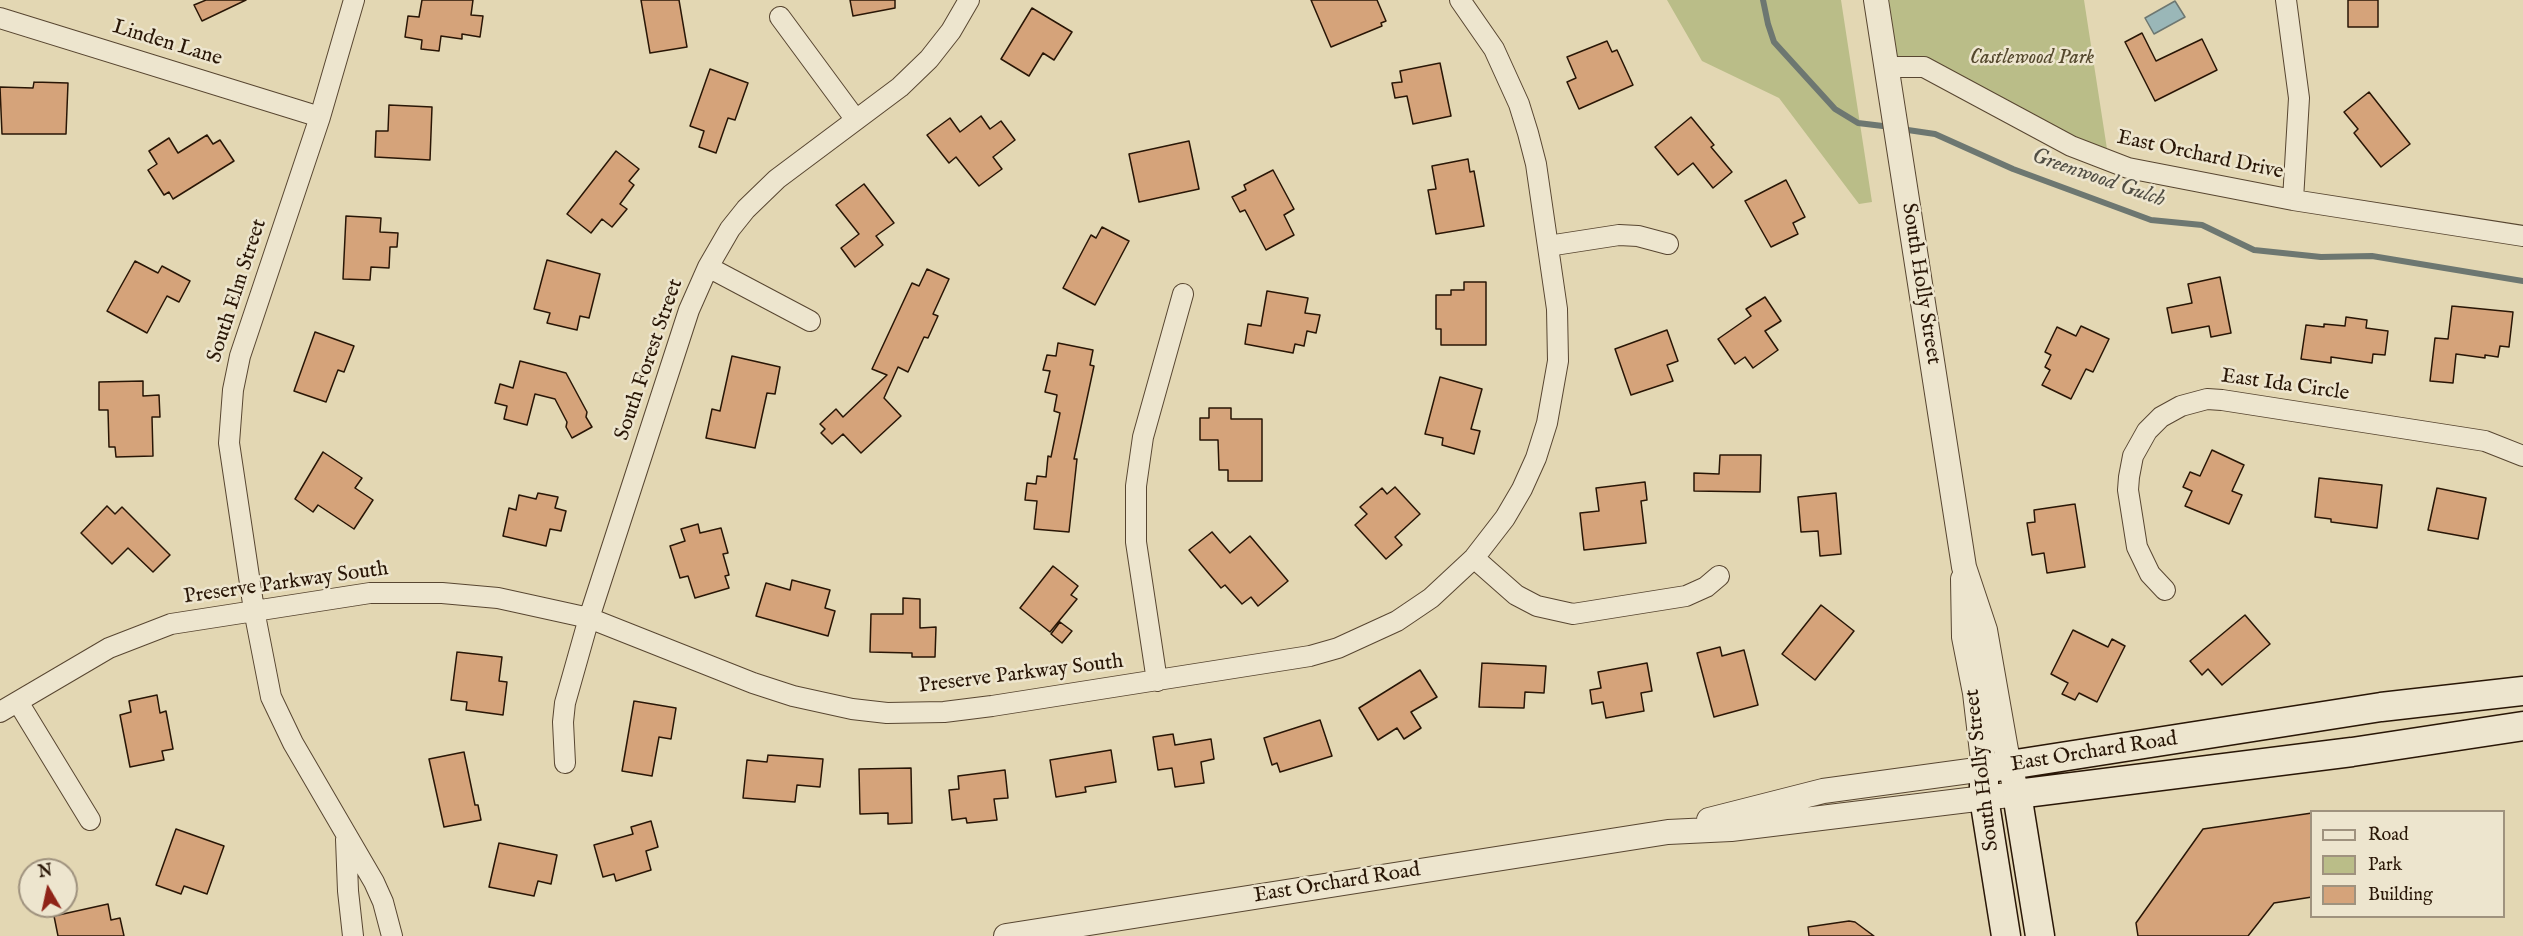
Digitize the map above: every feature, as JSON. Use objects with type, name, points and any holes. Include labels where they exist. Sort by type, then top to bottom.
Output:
[{"type":"main road","name":"East Orchard Road","points":[[1997,767],[2381,707],[2523,691]]},
{"type":"main road","name":"East Orchard Road","points":[[2017,794],[2340,753],[2523,726]]},
{"type":"main road","name":"South Holly Street","points":[[1997,767],[1984,798],[2006,936]]},
{"type":"main road","name":"South Holly Street","points":[[2017,794],[2040,936]]},
{"type":"street","name":"South Elm Street","points":[[354,0],[320,117],[240,356],[233,390],[229,442],[265,674],[278,715],[383,902],[392,936]]},
{"type":"street","name":"South Forest Street","points":[[564,763],[565,703],[589,618],[689,310],[708,267],[730,229],[746,208],[777,179],[900,87],[929,59],[951,30],[969,0]]},
{"type":"street","name":"Preserve Parkway South","points":[[0,712],[109,648],[171,624],[370,593],[442,592],[498,598],[589,618],[783,693],[826,704],[887,713],[956,711],[1310,656],[1338,648],[1397,621],[1431,598],[1474,558],[1505,518],[1522,489],[1547,423],[1553,395],[1559,339],[1557,309],[1536,164],[1520,104],[1494,49],[1460,0]]},
{"type":"street","name":"South Holly Street","points":[[1876,0],[1964,567],[1987,638],[1997,767],[2017,794]]},
{"type":"street","points":[[2286,0],[2299,98],[2293,200]]},
{"type":"street","points":[[780,17],[856,120]]},
{"type":"street","name":"Linden Lane","points":[[0,18],[320,117]]},
{"type":"street","name":"East Orchard Drive","points":[[1889,79],[1924,67],[2032,126],[2096,157],[2128,168],[2293,200],[2523,236]]},
{"type":"street","points":[[1548,246],[1618,235],[1638,236],[1668,244]]},
{"type":"street","points":[[708,267],[810,321]]},
{"type":"street","points":[[1157,681],[1136,542],[1136,486],[1143,436],[1184,294]]},
{"type":"street","name":"East Ida Circle","points":[[2165,590],[2150,574],[2137,547],[2128,490],[2129,477],[2133,456],[2147,431],[2161,417],[2181,406],[2207,399],[2222,400],[2485,441],[2523,456]]},
{"type":"street","points":[[1474,558],[1516,595],[1530,603],[1573,614],[1686,596],[1706,587],[1719,576]]},
{"type":"street","points":[[18,702],[90,820]]},
{"type":"street","name":"East Orchard Road","points":[[1668,832],[1823,791],[1997,767]]},
{"type":"street","name":"East Orchard Road","points":[[1006,936],[1668,832],[1731,829],[2017,794]]},
{"type":"street","name":"South Elm Street","points":[[346,836],[348,891],[353,936]]},
{"type":"green space","points":[[1667,0],[1841,0],[1872,202],[1859,204],[1779,98],[1702,61]]},
{"type":"green space","name":"Castlewood Park","points":[[1889,0],[2084,0],[2109,162],[1898,66]]},
{"type":"water","points":[[2175,1],[2185,17],[2154,34],[2145,18]]},
{"type":"building","points":[[206,0],[246,0],[202,21],[194,5]]},
{"type":"building","points":[[422,0],[473,0],[471,15],[483,16],[480,37],[462,34],[462,39],[441,36],[439,51],[421,49],[422,40],[405,37],[408,16],[419,17]]},
{"type":"building","points":[[641,0],[679,0],[687,47],[650,53]]},
{"type":"building","points":[[850,0],[895,0],[895,8],[853,16]]},
{"type":"building","points":[[1311,0],[1377,0],[1386,21],[1381,23],[1382,26],[1331,47]]},
{"type":"building","points":[[2348,0],[2378,0],[2378,27],[2348,27]]},
{"type":"building","points":[[1032,8],[1072,32],[1054,60],[1043,53],[1029,76],[1001,59]]},
{"type":"building","points":[[2142,33],[2156,61],[2202,39],[2217,70],[2155,101],[2125,42]]},
{"type":"building","points":[[1607,41],[1612,52],[1617,50],[1633,85],[1579,109],[1567,82],[1576,78],[1567,57]]},
{"type":"building","points":[[1440,63],[1451,116],[1413,124],[1407,96],[1395,98],[1392,83],[1402,82],[1400,71]]},
{"type":"building","points":[[710,69],[748,83],[735,120],[728,118],[716,153],[699,147],[704,131],[690,126]]},
{"type":"building","points":[[34,82],[68,83],[66,134],[2,134],[0,87],[33,88]]},
{"type":"building","points":[[2369,92],[2410,144],[2381,167],[2354,133],[2358,129],[2344,112]]},
{"type":"building","points":[[389,105],[432,107],[430,160],[375,157],[376,131],[388,131]]},
{"type":"building","points":[[981,116],[990,129],[1001,121],[1015,140],[993,157],[1002,169],[979,186],[956,157],[949,163],[927,135],[950,118],[960,132]]},
{"type":"building","points":[[1691,117],[1714,145],[1711,147],[1732,172],[1713,188],[1693,163],[1678,175],[1655,147]]},
{"type":"building","points":[[207,135],[213,144],[220,140],[234,161],[173,199],[169,192],[164,195],[148,170],[157,164],[149,151],[169,138],[178,153]]},
{"type":"building","points":[[1189,141],[1199,189],[1139,202],[1129,154]]},
{"type":"building","points":[[616,151],[639,169],[629,181],[634,185],[620,204],[627,209],[612,227],[602,219],[591,233],[567,214]]},
{"type":"building","points":[[1468,159],[1470,172],[1474,171],[1484,226],[1436,234],[1428,190],[1436,189],[1432,166]]},
{"type":"building","points":[[1273,170],[1294,209],[1284,215],[1294,235],[1266,250],[1245,210],[1240,212],[1232,197],[1246,190],[1244,185]]},
{"type":"building","points":[[1786,180],[1805,217],[1793,223],[1798,234],[1771,247],[1745,201]]},
{"type":"building","points":[[864,184],[894,223],[876,236],[883,245],[855,267],[841,248],[859,234],[836,205]]},
{"type":"building","points":[[346,216],[381,218],[380,232],[398,233],[397,247],[390,247],[389,268],[371,267],[370,280],[343,279]]},
{"type":"building","points":[[1102,227],[1129,241],[1095,305],[1063,288],[1091,235],[1096,238]]},
{"type":"building","points":[[547,260],[600,274],[589,318],[580,316],[577,330],[547,323],[550,313],[534,309]]},
{"type":"building","points":[[135,261],[158,273],[162,266],[190,281],[179,302],[167,296],[147,333],[107,311]]},
{"type":"building","points":[[927,269],[949,279],[933,314],[938,316],[928,338],[924,337],[908,372],[898,367],[884,398],[901,416],[861,453],[843,434],[832,444],[821,433],[825,429],[820,424],[836,409],[843,417],[887,375],[872,369],[912,283],[919,286]]},
{"type":"building","points":[[2220,277],[2231,333],[2211,337],[2209,326],[2172,333],[2167,308],[2192,303],[2188,284]]},
{"type":"building","points":[[1464,282],[1486,282],[1486,345],[1441,345],[1441,329],[1436,329],[1436,295],[1451,295],[1451,290],[1464,290]]},
{"type":"building","points":[[1267,291],[1308,298],[1305,313],[1320,315],[1316,333],[1307,331],[1304,346],[1295,344],[1293,353],[1245,344],[1248,324],[1261,326]]},
{"type":"building","points":[[1765,297],[1781,321],[1765,331],[1778,350],[1753,368],[1745,357],[1735,364],[1718,339],[1751,316],[1746,309]]},
{"type":"building","points":[[2452,306],[2513,312],[2509,347],[2500,346],[2498,357],[2485,355],[2485,358],[2456,354],[2453,383],[2430,381],[2435,338],[2448,339]]},
{"type":"building","points":[[2346,317],[2367,320],[2366,328],[2388,331],[2385,355],[2373,354],[2372,363],[2331,357],[2331,363],[2301,359],[2306,325],[2345,326]]},
{"type":"building","points":[[2081,326],[2109,339],[2093,372],[2086,369],[2071,399],[2042,385],[2050,370],[2045,367],[2051,355],[2045,352],[2057,327],[2076,336]]},
{"type":"building","points":[[1667,330],[1678,361],[1667,365],[1673,381],[1631,395],[1615,349]]},
{"type":"building","points":[[315,332],[354,346],[344,372],[338,370],[326,402],[294,391]]},
{"type":"building","points":[[1058,343],[1093,350],[1090,365],[1094,366],[1074,459],[1077,459],[1069,532],[1034,529],[1037,501],[1025,500],[1027,483],[1036,484],[1037,476],[1046,477],[1048,456],[1051,457],[1060,413],[1054,411],[1057,395],[1045,392],[1050,371],[1043,370],[1047,355],[1056,356]]},
{"type":"building","points":[[732,356],[780,367],[775,394],[767,393],[755,448],[706,438],[712,409],[720,411]]},
{"type":"building","points":[[520,361],[566,373],[587,412],[586,417],[592,427],[572,438],[566,427],[567,422],[555,399],[535,394],[527,425],[504,419],[507,406],[495,403],[500,384],[513,388]]},
{"type":"building","points":[[1440,377],[1482,389],[1471,429],[1480,431],[1474,454],[1442,445],[1443,438],[1425,434]]},
{"type":"building","points":[[143,381],[143,396],[159,395],[160,417],[152,417],[153,456],[116,457],[115,447],[109,447],[108,410],[99,410],[99,382]]},
{"type":"building","points":[[1209,408],[1231,408],[1231,419],[1262,419],[1262,481],[1228,481],[1228,470],[1219,470],[1218,440],[1200,440],[1200,418],[1209,418]]},
{"type":"building","points":[[2212,450],[2244,465],[2232,491],[2242,495],[2229,524],[2185,506],[2192,491],[2183,487],[2190,472],[2200,476]]},
{"type":"building","points":[[323,452],[362,478],[355,488],[373,500],[354,529],[318,505],[313,512],[295,499]]},
{"type":"building","points":[[1720,455],[1761,455],[1760,492],[1694,491],[1694,473],[1719,474]]},
{"type":"building","points":[[2319,478],[2382,485],[2377,528],[2331,522],[2331,519],[2315,517]]},
{"type":"building","points":[[1645,482],[1647,500],[1641,501],[1646,543],[1584,550],[1580,513],[1599,511],[1596,488]]},
{"type":"building","points":[[1395,487],[1420,514],[1395,537],[1402,545],[1386,559],[1355,525],[1367,514],[1360,507],[1382,488],[1387,494]]},
{"type":"building","points":[[2437,488],[2486,498],[2478,539],[2428,530]]},
{"type":"building","points":[[538,493],[558,497],[555,508],[566,511],[561,531],[550,529],[546,546],[503,536],[509,508],[516,510],[519,495],[536,499]]},
{"type":"building","points":[[1836,493],[1841,554],[1820,556],[1818,531],[1801,532],[1798,497]]},
{"type":"building","points":[[2075,504],[2085,567],[2047,573],[2044,553],[2032,555],[2027,523],[2035,522],[2034,510]]},
{"type":"building","points":[[107,506],[115,514],[122,507],[170,555],[153,572],[128,548],[112,564],[81,533]]},
{"type":"building","points":[[698,524],[700,533],[721,528],[728,553],[723,554],[729,575],[725,576],[729,588],[695,598],[688,576],[680,578],[670,546],[685,541],[681,529]]},
{"type":"building","points":[[1212,532],[1230,553],[1250,536],[1288,581],[1258,606],[1251,597],[1242,604],[1225,585],[1221,588],[1189,550]]},
{"type":"building","points":[[1053,566],[1078,586],[1071,595],[1077,599],[1050,632],[1020,608]]},
{"type":"building","points":[[792,580],[830,590],[825,608],[835,611],[828,636],[756,616],[766,583],[790,590]]},
{"type":"building","points":[[903,598],[920,599],[920,628],[936,627],[935,657],[912,657],[912,653],[870,652],[871,614],[903,614]]},
{"type":"building","points":[[1821,605],[1854,631],[1815,680],[1782,654]]},
{"type":"building","points":[[2245,615],[2270,644],[2222,685],[2208,669],[2202,675],[2190,661]]},
{"type":"building","points":[[1060,622],[1072,631],[1062,643],[1051,634]]},
{"type":"building","points":[[2073,630],[2108,647],[2112,639],[2125,646],[2097,702],[2079,693],[2075,700],[2062,694],[2068,683],[2051,674]]},
{"type":"building","points":[[1720,647],[1722,656],[1744,650],[1758,705],[1714,717],[1697,653]]},
{"type":"building","points":[[457,652],[502,657],[499,681],[507,682],[503,715],[466,710],[467,702],[451,700]]},
{"type":"building","points":[[1482,663],[1546,666],[1544,693],[1525,692],[1524,708],[1479,707]]},
{"type":"building","points":[[1647,663],[1652,691],[1641,693],[1644,711],[1606,718],[1603,702],[1592,704],[1590,690],[1601,688],[1598,672]]},
{"type":"building","points":[[1420,670],[1437,697],[1411,712],[1421,728],[1404,739],[1397,728],[1378,740],[1359,708]]},
{"type":"building","points":[[157,695],[160,713],[166,711],[173,749],[162,751],[164,760],[130,767],[120,715],[131,712],[129,701]]},
{"type":"building","points":[[634,701],[676,708],[671,739],[659,737],[652,776],[622,771]]},
{"type":"building","points":[[1320,720],[1332,756],[1280,772],[1277,763],[1272,765],[1264,738]]},
{"type":"building","points":[[1173,734],[1175,745],[1211,739],[1214,759],[1201,762],[1204,783],[1175,787],[1172,768],[1158,770],[1153,737]]},
{"type":"building","points":[[1111,750],[1116,782],[1085,787],[1086,792],[1056,797],[1050,760]]},
{"type":"building","points":[[464,752],[475,805],[478,805],[481,820],[444,827],[429,759]]},
{"type":"building","points":[[768,755],[823,759],[820,787],[797,785],[795,802],[743,798],[747,760],[767,762]]},
{"type":"building","points":[[911,768],[912,823],[888,824],[888,813],[860,814],[859,769]]},
{"type":"building","points":[[1005,770],[1008,798],[994,799],[997,820],[967,823],[966,818],[952,820],[949,790],[959,789],[958,776]]},
{"type":"building","points":[[2310,813],[2310,897],[2274,903],[2248,936],[2138,936],[2136,923],[2203,829]]},
{"type":"building","points":[[651,821],[658,847],[646,851],[651,870],[616,881],[614,874],[603,877],[594,845],[633,834],[631,827]]},
{"type":"building","points":[[176,829],[224,846],[207,894],[184,886],[181,894],[156,885]]},
{"type":"building","points":[[499,843],[557,855],[551,884],[538,881],[534,896],[489,887]]},
{"type":"building","points":[[108,904],[111,920],[120,918],[124,936],[58,936],[54,918],[78,918],[78,911]]},
{"type":"building","points":[[1855,922],[1874,936],[1809,936],[1808,927]]},
{"type":"waterway","name":"Greenwood Gulch","points":[[1763,0],[1774,42],[1835,109],[1858,123],[1891,127]]},
{"type":"waterway","name":"Greenwood Gulch","points":[[1901,129],[1935,134],[2013,169],[2151,220],[2202,225],[2254,250],[2321,257],[2372,256],[2523,281]]}]
